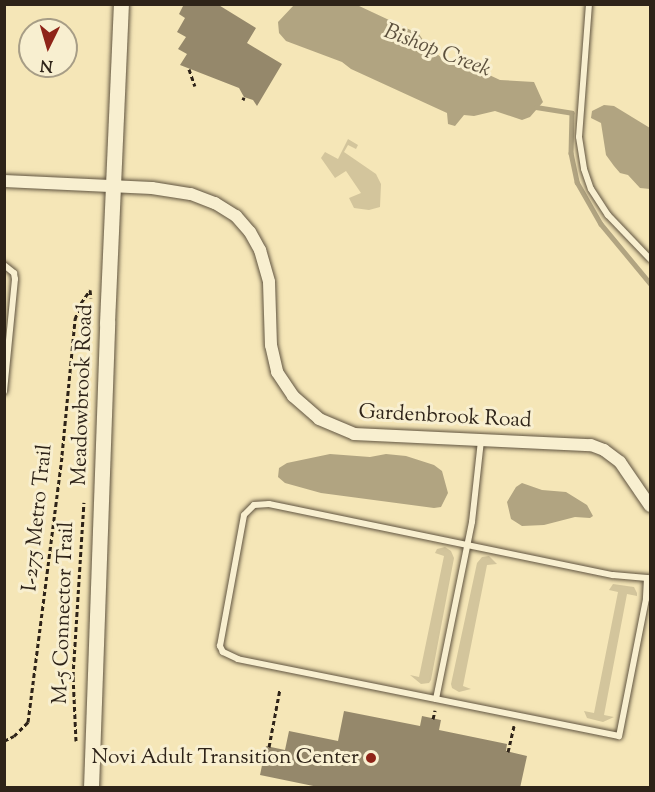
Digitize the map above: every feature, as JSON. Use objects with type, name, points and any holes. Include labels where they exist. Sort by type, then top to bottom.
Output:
[{"type":"street","name":"Meadowbrook Road","points":[[91,788],[121,4]]},
{"type":"street","name":"Gardenbrook Road","points":[[4,181],[191,194],[216,202],[236,216],[250,232],[266,264],[270,299],[271,345],[277,372],[292,396],[319,419],[354,434],[578,443],[598,448],[620,462],[651,506]]},
{"type":"lane","points":[[590,4],[579,137],[584,169],[591,189],[608,215],[651,259]]},
{"type":"lane","points":[[4,265],[14,273],[15,279],[4,391]]},
{"type":"lane","points":[[436,699],[467,545],[482,440]]},
{"type":"lane","points":[[269,504],[467,545],[613,575],[649,578],[619,736],[238,659],[223,652],[220,639],[244,515],[254,505],[269,504]]},
{"type":"path","points":[[189,69],[195,86]]},
{"type":"path","name":"I-275 Metro Trail","points":[[4,741],[14,736],[28,722],[62,455],[75,319],[81,303],[90,290],[93,307]]},
{"type":"path","name":"M-5 Connector Trail","points":[[76,746],[73,676],[84,499]]},
{"type":"path","points":[[269,747],[280,688]]},
{"type":"path","points":[[433,719],[435,710]]},
{"type":"path","points":[[508,752],[514,726]]},
{"type":"shaded area","points":[[294,5],[357,5],[419,34],[427,46],[442,58],[470,66],[500,80],[534,82],[543,102],[530,117],[522,120],[495,111],[474,116],[464,115],[455,126],[448,124],[447,113],[351,69],[342,62],[286,41],[279,33],[278,22]]},
{"type":"shaded area","points":[[604,105],[614,106],[650,128],[650,189],[640,188],[628,175],[620,173],[606,155],[601,123],[591,118],[592,111]]},
{"type":"shaded area","points":[[348,139],[358,145],[356,149],[348,145],[344,152],[376,174],[381,184],[380,207],[369,210],[354,208],[349,198],[361,193],[346,171],[335,178],[321,158],[325,152],[338,159]]},
{"type":"shaded area","points":[[330,454],[370,457],[386,454],[406,456],[434,465],[442,471],[448,493],[441,507],[434,508],[321,493],[285,483],[278,477],[279,468],[287,463]]},
{"type":"shaded area","points":[[522,483],[542,490],[566,492],[587,505],[593,516],[590,518],[575,517],[544,525],[522,526],[511,519],[507,502],[516,487]]},
{"type":"shaded area","points":[[445,547],[451,551],[454,558],[431,680],[429,683],[421,684],[410,675],[419,677],[444,556],[435,553],[437,549]]},
{"type":"shaded area","points":[[489,556],[497,564],[487,565],[463,686],[471,689],[459,692],[452,688],[451,684],[477,563],[482,557]]},
{"type":"shaded area","points":[[613,584],[634,587],[637,596],[627,594],[604,715],[614,717],[603,722],[587,718],[584,711],[594,713],[618,592],[609,590]]},
{"type":"building","points":[[184,4],[217,4],[256,28],[247,43],[282,64],[257,106],[253,100],[244,97],[239,88],[180,65],[187,54],[178,49],[186,37],[177,32],[185,18],[179,14]]},
{"type":"building","points":[[344,711],[420,726],[422,716],[441,720],[439,730],[507,744],[506,751],[527,756],[520,788],[323,788],[260,775],[266,746],[285,750],[289,731],[338,741]]},
{"type":"waterway","points":[[536,107],[572,113],[571,153],[577,182],[601,224],[650,283]]},
{"type":"place","name":"Novi Adult Transition Center","points":[[371,758]]},
{"type":"water label","name":"Bishop Creek","points":[[437,52]]}]
